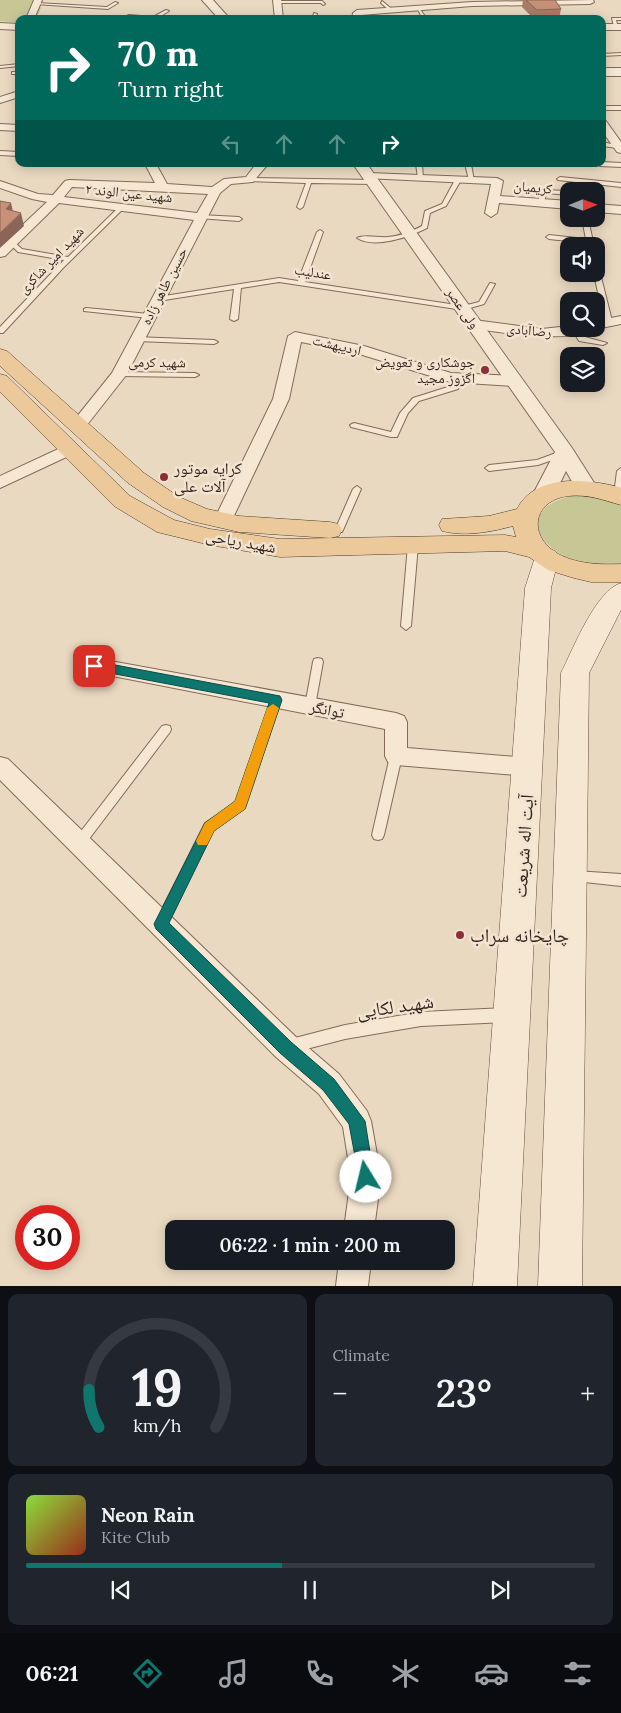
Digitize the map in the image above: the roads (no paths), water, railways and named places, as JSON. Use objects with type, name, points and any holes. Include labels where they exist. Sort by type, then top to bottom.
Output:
[{"type":"main road","name":"شهید ریاحی","points":[[0,355],[77,427],[136,478],[171,502],[200,515],[240,524],[308,530],[489,524],[526,515]]},
{"type":"main road","name":"شهید ریاحی","points":[[0,380],[122,502],[166,526],[280,548],[505,543],[542,554],[564,567],[584,573],[606,575],[621,573]]},
{"type":"main road","points":[[542,554],[529,539],[525,527],[526,515],[532,504],[543,496],[559,490],[587,489],[620,496]]},
{"type":"main road","name":"آیت اله شریعت","points":[[495,1286],[538,588],[542,554]]},
{"type":"main road","points":[[560,1286],[571,876],[574,673],[610,605],[621,592]]},
{"type":"street","points":[[207,0],[221,15]]},
{"type":"street","points":[[277,1],[279,15]]},
{"type":"street","points":[[357,15],[357,13],[418,8],[589,1]]},
{"type":"street","points":[[32,15],[37,2]]},
{"type":"street","points":[[511,4],[518,12]]},
{"type":"street","points":[[606,26],[619,24]]},
{"type":"street","points":[[0,26],[15,27]]},
{"type":"street","points":[[606,72],[621,72]]},
{"type":"street","points":[[0,100],[15,95]]},
{"type":"street","points":[[0,127],[15,128]]},
{"type":"street","points":[[606,129],[619,148]]},
{"type":"street","points":[[153,167],[163,187]]},
{"type":"street","points":[[0,253],[55,200],[69,183],[132,189],[163,187],[215,191],[228,181],[249,180],[260,167]]},
{"type":"street","points":[[367,174],[498,181],[491,213]]},
{"type":"street","name":"ولی عصر","points":[[367,174],[565,452],[587,489]]},
{"type":"street","name":"شهید عین الوند ۲","points":[[0,184],[36,197],[200,217]]},
{"type":"street","name":"حسین طاهر زاده","points":[[77,427],[119,374],[215,191]]},
{"type":"street","name":"کریمیان","points":[[495,199],[560,204]]},
{"type":"street","points":[[605,209],[621,210]]},
{"type":"street","name":"رضاآبادی","points":[[474,324],[542,333],[560,332]]},
{"type":"street","name":"اردیبهشت","points":[[223,520],[281,399],[295,336],[359,349],[450,377],[515,381]]},
{"type":"street","points":[[0,483],[70,449]]},
{"type":"street","points":[[543,496],[565,452]]},
{"type":"street","name":"توانگر","points":[[94,666],[396,722],[396,756]]},
{"type":"street","points":[[396,756],[528,767]]},
{"type":"street","points":[[0,766],[286,1047],[329,1084],[357,1121],[366,1177],[360,1220]]},
{"type":"street","points":[[352,1286],[354,1270]]},
{"type":"lane","points":[[277,1],[322,2],[323,4]]},
{"type":"lane","points":[[37,2],[108,8],[116,3]]},
{"type":"lane","points":[[382,2],[392,11]]},
{"type":"lane","points":[[418,8],[422,15]]},
{"type":"lane","points":[[159,15],[166,11]]},
{"type":"lane","points":[[611,48],[613,54]]},
{"type":"lane","points":[[606,55],[621,54]]},
{"type":"lane","points":[[0,67],[15,65]]},
{"type":"lane","points":[[606,108],[621,108]]},
{"type":"lane","points":[[606,145],[619,148]]},
{"type":"lane","points":[[0,153],[15,154]]},
{"type":"lane","points":[[606,164],[621,165]]},
{"type":"lane","points":[[419,167],[421,178]]},
{"type":"lane","points":[[469,167],[472,180]]},
{"type":"lane","points":[[249,180],[309,181],[367,174]]},
{"type":"lane","points":[[560,179],[621,186]]},
{"type":"lane","points":[[360,238],[382,241],[411,235],[425,227],[427,212],[444,205],[458,180]]},
{"type":"lane","points":[[300,207],[309,181]]},
{"type":"lane","points":[[541,203],[543,191],[560,192]]},
{"type":"lane","name":"شهید امیر شاکری","points":[[0,332],[68,259],[121,208]]},
{"type":"lane","points":[[200,217],[239,219]]},
{"type":"lane","points":[[301,283],[320,232]]},
{"type":"lane","points":[[548,237],[560,239]]},
{"type":"lane","points":[[12,243],[20,251],[68,259]]},
{"type":"lane","name":"عندلیب","points":[[158,299],[279,280],[463,308]]},
{"type":"lane","points":[[599,282],[608,322]]},
{"type":"lane","points":[[463,308],[482,303],[492,284]]},
{"type":"lane","points":[[234,319],[238,286]]},
{"type":"lane","points":[[86,310],[149,316]]},
{"type":"lane","points":[[582,337],[582,339],[603,343]]},
{"type":"lane","points":[[137,339],[214,342]]},
{"type":"lane","name":"شهید کرمی","points":[[119,374],[195,375]]},
{"type":"lane","points":[[354,425],[394,435],[405,411],[418,397],[441,394],[455,387],[450,377]]},
{"type":"lane","points":[[489,468],[538,462],[565,452]]},
{"type":"lane","points":[[620,496],[621,471]]},
{"type":"lane","points":[[339,530],[356,489]]},
{"type":"lane","points":[[406,626],[412,545]]},
{"type":"lane","points":[[310,706],[318,662]]},
{"type":"lane","points":[[161,924],[209,827],[241,805],[276,700]]},
{"type":"lane","points":[[79,843],[166,729]]},
{"type":"lane","points":[[378,835],[396,756]]},
{"type":"lane","points":[[571,876],[621,880]]},
{"type":"lane","name":"شهید لکایی","points":[[286,1047],[345,1032],[421,1019],[512,1015]]},
{"type":"place","name":"جوشکاری و تعویض اگزوز مجید","points":[[485,370]]},
{"type":"place","name":"کرایه موتور آلات علی","points":[[164,477]]},
{"type":"place","name":"چایخانه سراب","points":[[460,935]]}]
